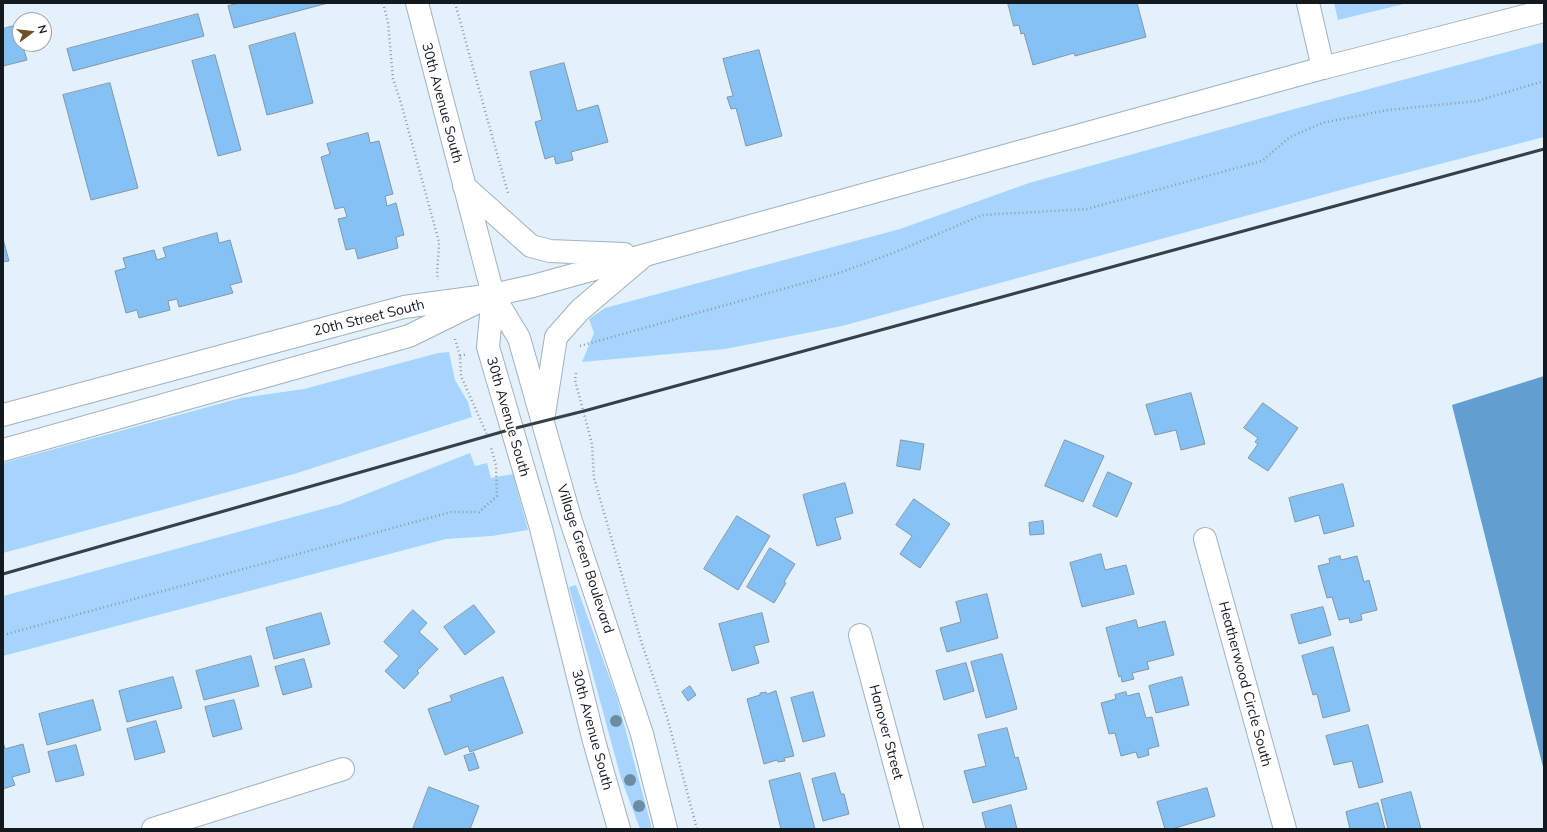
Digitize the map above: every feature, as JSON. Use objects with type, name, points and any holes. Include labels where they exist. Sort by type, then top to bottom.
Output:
[{"type":"main road","name":"30th Avenue South","points":[[417,3],[493,295],[488,347],[541,528],[594,742],[618,829]]},
{"type":"main road","points":[[1308,3],[1323,68]]},
{"type":"main road","points":[[493,295],[533,286],[1323,68],[1535,13]]},
{"type":"main road","points":[[464,186],[531,246],[550,252],[645,255]]},
{"type":"main road","points":[[543,422],[556,337],[580,310],[645,255]]},
{"type":"main road","name":"20th Street South","points":[[3,415],[404,307],[493,295]]},
{"type":"main road","name":"20th Street South","points":[[3,450],[409,336],[493,295]]},
{"type":"main road","name":"Village Green Boulevard","points":[[493,295],[519,338],[570,518],[642,734],[666,829]]},
{"type":"main road","points":[[36,406],[44,438]]},
{"type":"main road","name":"Heatherwood Circle South","points":[[1204,539],[1285,829]]},
{"type":"main road","name":"Hanover Street","points":[[860,635],[912,829]]},
{"type":"main road","points":[[153,829],[343,770]]},
{"type":"path","points":[[383,3],[388,22],[393,79],[439,242],[439,257],[436,276]]},
{"type":"path","points":[[455,3],[509,197]]},
{"type":"path","points":[[579,351],[580,346],[836,274],[896,252],[982,215],[1087,209],[1262,161],[1290,137],[1322,123],[1388,110],[1477,101],[1544,81]]},
{"type":"path","points":[[3,635],[451,512],[479,512],[497,496],[496,465],[488,437],[461,376],[460,356]]},
{"type":"path","points":[[576,368],[575,380],[592,444],[594,478],[641,641],[667,718],[697,829]]},
{"type":"shaded area","points":[[1334,3],[1408,3],[1338,20]]},
{"type":"shaded area","points":[[1544,42],[1544,137],[1359,185],[842,326],[725,349],[582,362],[594,333],[589,319],[605,308],[900,229],[1029,183],[1298,108]]},
{"type":"shaded area","points":[[449,352],[455,380],[468,402],[472,417],[294,474],[3,553],[3,463],[241,398],[304,389],[438,353]]},
{"type":"shaded area","points":[[1544,376],[1544,771],[1452,405]]},
{"type":"shaded area","points":[[470,453],[475,466],[487,463],[491,478],[513,474],[528,530],[492,536],[446,539],[3,656],[3,596],[341,504]]},
{"type":"shaded area","points":[[576,585],[617,698],[652,829],[640,829],[621,778],[569,587]]},
{"type":"building","points":[[240,3],[328,3],[234,28],[228,6]]},
{"type":"building","points":[[1008,3],[1137,3],[1146,37],[1075,56],[1074,53],[1033,65],[1024,33],[1021,34],[1019,25],[1014,26]]},
{"type":"building","points":[[198,14],[204,36],[73,71],[67,49]]},
{"type":"building","points":[[12,26],[12,52],[24,52],[27,60],[3,66],[3,29]]},
{"type":"building","points":[[295,33],[313,103],[267,115],[249,46]]},
{"type":"building","points":[[759,50],[782,136],[746,146],[736,108],[731,109],[727,97],[733,96],[723,59]]},
{"type":"building","points":[[215,55],[241,150],[218,156],[192,61]]},
{"type":"building","points":[[564,63],[577,111],[598,105],[608,142],[571,152],[573,160],[556,164],[554,156],[545,159],[535,122],[542,120],[530,72]]},
{"type":"building","points":[[110,83],[138,188],[91,200],[63,95]]},
{"type":"building","points":[[368,133],[370,143],[379,141],[393,194],[385,196],[387,206],[396,203],[404,235],[396,237],[398,248],[358,259],[355,248],[346,250],[338,219],[347,217],[344,207],[335,209],[321,157],[330,154],[327,144]]},
{"type":"building","points":[[217,233],[219,243],[230,240],[242,282],[230,285],[233,293],[179,307],[177,299],[168,301],[170,310],[139,318],[137,310],[126,313],[115,271],[126,268],[123,258],[154,250],[157,260],[166,257],[163,248]]},
{"type":"building","points":[[3,239],[9,261],[3,262]]},
{"type":"building","points":[[1191,393],[1205,444],[1181,450],[1176,430],[1155,435],[1146,405]]},
{"type":"building","points":[[1263,403],[1298,428],[1268,471],[1248,458],[1258,444],[1255,442],[1258,438],[1244,428]]},
{"type":"building","points":[[901,440],[924,444],[920,470],[897,466]]},
{"type":"building","points":[[1065,440],[1104,456],[1083,502],[1045,486]]},
{"type":"building","points":[[1108,472],[1132,483],[1117,517],[1093,506]]},
{"type":"building","points":[[845,483],[853,513],[835,518],[841,539],[817,546],[803,495]]},
{"type":"building","points":[[1343,484],[1354,526],[1324,534],[1319,515],[1295,522],[1289,498]]},
{"type":"building","points":[[914,499],[950,524],[920,568],[900,554],[912,536],[896,525]]},
{"type":"building","points":[[737,516],[770,536],[738,590],[704,569]]},
{"type":"building","points":[[1043,521],[1044,534],[1030,535],[1029,523]]},
{"type":"building","points":[[770,548],[795,564],[774,603],[747,587]]},
{"type":"building","points":[[1101,554],[1105,570],[1126,565],[1134,594],[1082,607],[1070,563]]},
{"type":"building","points":[[1340,556],[1341,560],[1357,556],[1364,582],[1369,580],[1377,610],[1361,614],[1362,620],[1350,623],[1349,618],[1339,620],[1332,597],[1327,598],[1318,566],[1330,563],[1329,559]]},
{"type":"building","points":[[987,594],[998,638],[947,652],[940,628],[961,622],[956,602]]},
{"type":"building","points":[[474,605],[495,632],[465,655],[444,627]]},
{"type":"building","points":[[1323,607],[1331,635],[1299,644],[1291,615]]},
{"type":"building","points":[[413,610],[427,623],[419,632],[438,649],[417,671],[419,673],[404,689],[385,671],[399,656],[384,642]]},
{"type":"building","points":[[321,613],[330,644],[274,659],[266,628]]},
{"type":"building","points":[[762,613],[769,642],[754,646],[759,663],[732,671],[719,624]]},
{"type":"building","points":[[1136,620],[1138,628],[1165,621],[1174,655],[1147,662],[1149,669],[1132,673],[1134,679],[1122,682],[1121,676],[1119,677],[1106,628]]},
{"type":"building","points":[[1333,647],[1350,711],[1323,718],[1317,694],[1313,695],[1302,656]]},
{"type":"building","points":[[1002,654],[1017,709],[986,718],[971,662]]},
{"type":"building","points":[[251,656],[259,686],[204,700],[196,671]]},
{"type":"building","points":[[304,659],[312,687],[283,695],[275,667]]},
{"type":"building","points":[[966,663],[974,691],[944,700],[936,671]]},
{"type":"building","points":[[173,677],[182,708],[127,722],[119,691]]},
{"type":"building","points":[[503,677],[523,733],[470,752],[468,746],[445,755],[428,709],[452,701],[450,696]]},
{"type":"building","points":[[1182,677],[1189,705],[1156,713],[1149,686]]},
{"type":"building","points":[[690,686],[696,695],[688,701],[682,692]]},
{"type":"building","points":[[776,691],[794,756],[784,758],[785,761],[778,762],[777,760],[764,764],[747,699],[760,695],[760,693],[766,692],[767,694]]},
{"type":"building","points":[[813,692],[825,736],[803,742],[791,698]]},
{"type":"building","points":[[1126,692],[1127,696],[1139,693],[1146,718],[1152,717],[1159,746],[1148,749],[1149,755],[1138,758],[1136,752],[1121,756],[1115,733],[1109,734],[1101,703],[1116,699],[1115,695]]},
{"type":"building","points":[[93,700],[101,730],[47,745],[39,714]]},
{"type":"building","points":[[234,700],[242,729],[213,737],[205,707]]},
{"type":"building","points":[[156,721],[165,752],[135,760],[127,729]]},
{"type":"building","points":[[1368,725],[1383,782],[1359,788],[1352,761],[1334,765],[1326,736]]},
{"type":"building","points":[[1007,728],[1015,758],[1018,757],[1027,789],[973,803],[964,771],[986,766],[978,735]]},
{"type":"building","points":[[3,742],[5,749],[23,744],[30,772],[12,777],[15,785],[3,789]]},
{"type":"building","points":[[76,745],[84,775],[56,782],[48,752]]},
{"type":"building","points":[[474,753],[479,768],[469,771],[464,756]]},
{"type":"building","points":[[800,773],[815,829],[781,829],[769,781]]},
{"type":"building","points":[[835,773],[841,794],[844,794],[849,814],[823,821],[812,779]]},
{"type":"building","points":[[429,787],[479,806],[470,829],[413,829]]},
{"type":"building","points":[[1207,788],[1215,816],[1172,829],[1165,829],[1157,802]]},
{"type":"building","points":[[1411,792],[1421,829],[1388,829],[1381,800]]},
{"type":"building","points":[[1378,803],[1385,829],[1350,829],[1346,812]]},
{"type":"building","points":[[1011,805],[1017,829],[986,829],[982,813]]},
{"type":"railway","points":[[3,574],[512,429],[584,411],[1544,149]]}]
